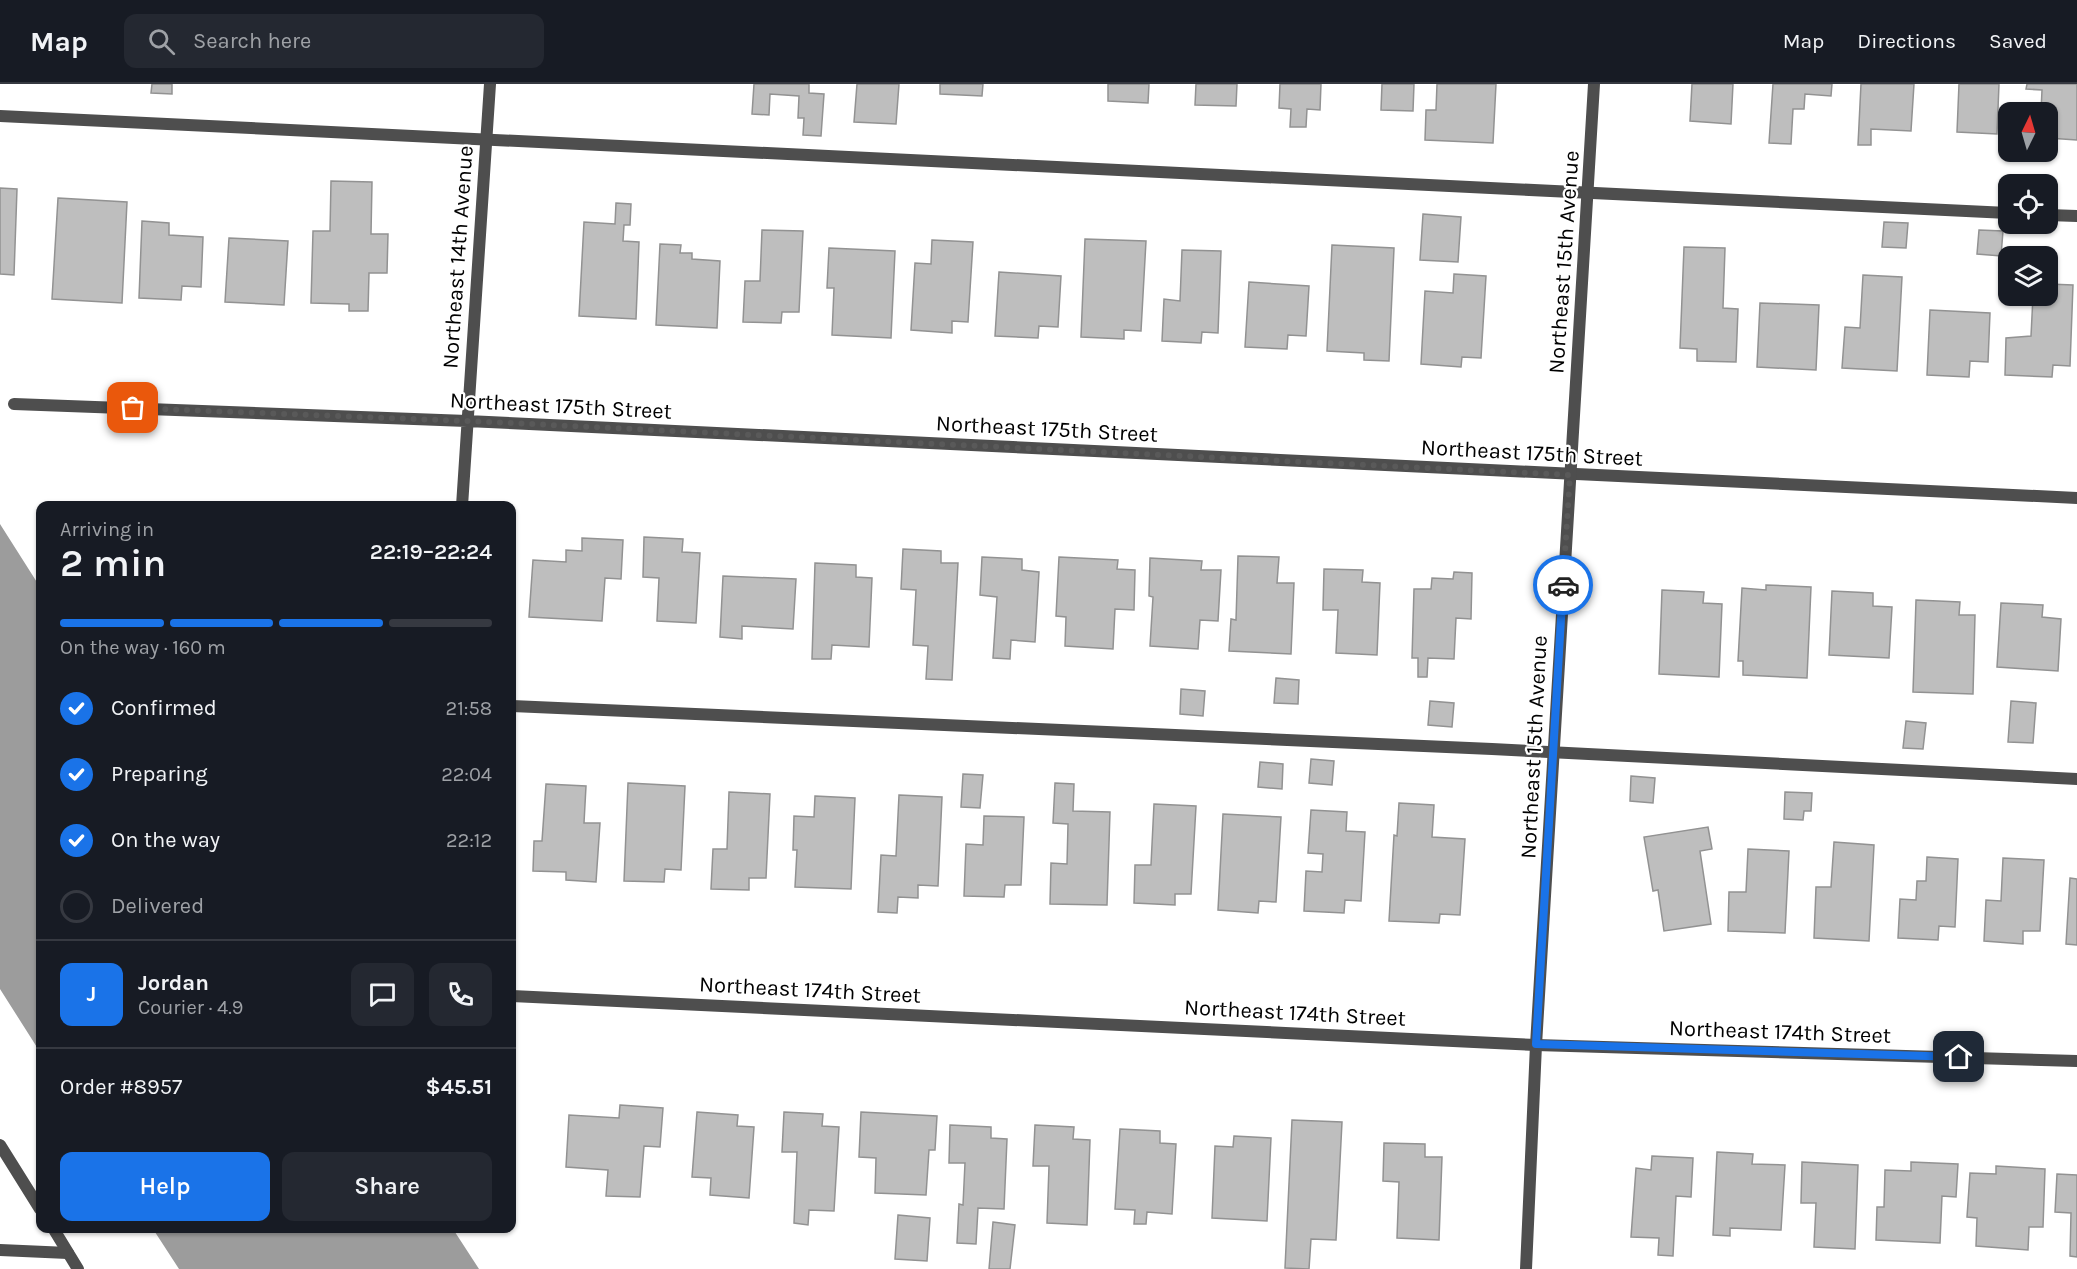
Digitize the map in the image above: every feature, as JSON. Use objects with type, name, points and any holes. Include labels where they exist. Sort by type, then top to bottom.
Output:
[{"type":"street","name":"Northeast 14th Avenue","points":[[462,501],[490,84]]},
{"type":"street","name":"Northeast 15th Avenue","points":[[1526,1269],[1536,1044],[1594,84]]},
{"type":"street","points":[[0,116],[1998,213]]},
{"type":"street","points":[[2058,215],[2077,216]]},
{"type":"street","name":"Northeast 175th Street","points":[[14,404],[467,421],[2077,498]]},
{"type":"street","points":[[516,706],[1553,752],[2077,779]]},
{"type":"street","name":"Northeast 174th Street","points":[[516,996],[1536,1044],[2077,1061]]},
{"type":"street","points":[[0,1145],[36,1203]]},
{"type":"street","points":[[56,1233],[78,1269]]},
{"type":"street","points":[[0,1250],[68,1253]]},
{"type":"shaded area","points":[[0,524],[36,581],[36,1046],[0,989]]},
{"type":"shaded area","points":[[156,1233],[456,1233],[479,1269],[179,1269]]},
{"type":"building","points":[[152,84],[172,84],[172,94],[151,93]]},
{"type":"building","points":[[754,84],[809,84],[809,93],[824,94],[821,136],[803,135],[804,118],[798,118],[799,96],[770,94],[769,115],[752,114]]},
{"type":"building","points":[[857,84],[899,84],[896,124],[854,122]]},
{"type":"building","points":[[940,84],[983,84],[982,96],[940,94]]},
{"type":"building","points":[[1108,84],[1149,84],[1148,103],[1108,101]]},
{"type":"building","points":[[1196,84],[1237,84],[1236,106],[1195,105]]},
{"type":"building","points":[[1280,84],[1321,84],[1320,110],[1307,109],[1306,127],[1290,127],[1291,109],[1279,108]]},
{"type":"building","points":[[1382,84],[1414,84],[1413,111],[1381,110]]},
{"type":"building","points":[[1437,84],[1496,84],[1493,143],[1425,140],[1426,110],[1436,110]]},
{"type":"building","points":[[1692,84],[1733,84],[1731,124],[1690,121]]},
{"type":"building","points":[[1773,84],[1832,84],[1831,96],[1805,94],[1804,109],[1793,109],[1791,144],[1769,143]]},
{"type":"building","points":[[1861,84],[1914,84],[1911,131],[1871,129],[1871,145],[1858,145]]},
{"type":"building","points":[[1959,84],[1999,84],[1997,134],[1957,132]]},
{"type":"building","points":[[2027,84],[2077,84],[2077,140],[2058,139],[2058,102],[2041,102],[2042,90],[2026,89]]},
{"type":"building","points":[[331,181],[372,182],[371,234],[388,234],[387,273],[369,273],[368,311],[349,311],[349,304],[311,303],[313,231],[330,231]]},
{"type":"building","points":[[0,188],[17,189],[14,275],[0,274]]},
{"type":"building","points":[[58,198],[127,202],[122,303],[52,299]]},
{"type":"building","points":[[616,203],[631,204],[630,225],[624,225],[623,241],[639,242],[636,319],[579,316],[584,222],[615,224]]},
{"type":"building","points":[[1423,214],[1461,217],[1458,262],[1420,260]]},
{"type":"building","points":[[142,221],[169,223],[169,235],[203,237],[201,287],[182,286],[181,300],[139,298]]},
{"type":"building","points":[[1884,222],[1908,223],[1906,248],[1882,247]]},
{"type":"building","points":[[762,230],[803,231],[799,312],[782,312],[781,323],[743,322],[745,281],[760,281]]},
{"type":"building","points":[[1979,230],[1998,231],[1998,234],[2003,234],[2002,246],[1998,246],[1998,256],[1977,254]]},
{"type":"building","points":[[229,238],[288,241],[284,305],[225,302]]},
{"type":"building","points":[[1085,239],[1146,241],[1141,331],[1124,330],[1124,339],[1081,337]]},
{"type":"building","points":[[932,240],[973,242],[968,322],[952,321],[952,333],[911,330],[915,263],[931,264]]},
{"type":"building","points":[[660,244],[681,245],[680,253],[692,253],[692,259],[720,261],[717,328],[656,325]]},
{"type":"building","points":[[1332,245],[1394,248],[1389,361],[1364,360],[1364,353],[1327,351]]},
{"type":"building","points":[[1684,247],[1725,248],[1723,308],[1738,309],[1736,362],[1697,361],[1697,349],[1680,348]]},
{"type":"building","points":[[829,248],[895,251],[891,338],[832,335],[834,288],[827,288]]},
{"type":"building","points":[[1182,250],[1221,251],[1218,333],[1202,332],[1201,343],[1162,341],[1164,299],[1180,301]]},
{"type":"building","points":[[999,272],[1061,276],[1058,327],[1039,326],[1038,338],[995,336]]},
{"type":"building","points":[[1454,274],[1486,276],[1481,358],[1462,357],[1461,367],[1421,364],[1425,291],[1453,293]]},
{"type":"building","points":[[1863,275],[1902,277],[1897,371],[1842,368],[1845,327],[1860,328]]},
{"type":"building","points":[[1249,282],[1309,286],[1306,336],[1288,335],[1287,349],[1245,347]]},
{"type":"building","points":[[2058,284],[2073,285],[2070,366],[2053,365],[2052,377],[2005,375],[2006,338],[2031,336],[2032,306],[2058,306]]},
{"type":"building","points":[[1760,303],[1819,305],[1816,370],[1757,367]]},
{"type":"building","points":[[1930,310],[1990,313],[1988,362],[1970,361],[1969,377],[1927,375]]},
{"type":"building","points":[[644,537],[683,539],[682,552],[700,553],[696,623],[657,621],[659,578],[643,577]]},
{"type":"building","points":[[582,538],[623,540],[621,579],[605,578],[602,621],[529,617],[533,560],[566,562],[566,550],[582,551]]},
{"type":"building","points":[[903,549],[941,551],[941,563],[958,563],[952,680],[926,679],[928,646],[913,645],[916,590],[901,589]]},
{"type":"building","points":[[1238,556],[1279,557],[1277,583],[1294,583],[1291,654],[1229,651],[1231,619],[1236,620]]},
{"type":"building","points":[[982,557],[1022,559],[1022,570],[1039,572],[1035,642],[1011,640],[1010,659],[993,658],[997,597],[980,595]]},
{"type":"building","points":[[1059,557],[1118,560],[1117,569],[1135,570],[1134,610],[1115,609],[1113,649],[1065,646],[1066,617],[1056,616]]},
{"type":"building","points":[[1150,558],[1202,561],[1201,570],[1221,570],[1218,621],[1200,620],[1198,649],[1150,646],[1153,597],[1149,596]]},
{"type":"building","points":[[815,563],[856,565],[856,577],[872,578],[869,647],[832,645],[831,659],[812,659]]},
{"type":"building","points":[[1324,569],[1363,570],[1362,582],[1380,583],[1377,655],[1336,653],[1338,610],[1323,610]]},
{"type":"building","points":[[1454,572],[1472,573],[1471,619],[1456,618],[1454,659],[1428,658],[1427,677],[1418,677],[1418,658],[1412,658],[1414,589],[1431,589],[1432,578],[1453,579]]},
{"type":"building","points":[[723,576],[796,579],[793,629],[742,626],[742,639],[720,637]]},
{"type":"building","points":[[1766,585],[1811,587],[1807,678],[1743,675],[1743,661],[1738,661],[1742,588],[1766,590]]},
{"type":"building","points":[[1662,590],[1704,592],[1703,603],[1722,604],[1719,677],[1659,674]]},
{"type":"building","points":[[1832,591],[1873,593],[1873,606],[1892,607],[1889,658],[1829,655]]},
{"type":"building","points":[[1916,600],[1960,602],[1959,615],[1975,615],[1973,694],[1913,692]]},
{"type":"building","points":[[2001,603],[2043,605],[2042,617],[2061,619],[2058,671],[1997,667]]},
{"type":"building","points":[[1276,678],[1299,680],[1298,704],[1274,703]]},
{"type":"building","points":[[1181,689],[1205,691],[1203,716],[1180,714]]},
{"type":"building","points":[[1430,701],[1454,703],[1452,727],[1428,725]]},
{"type":"building","points":[[2011,701],[2036,703],[2033,743],[2008,742]]},
{"type":"building","points":[[1906,721],[1926,723],[1923,749],[1903,748]]},
{"type":"building","points":[[1311,759],[1334,761],[1332,785],[1309,783]]},
{"type":"building","points":[[1260,762],[1283,764],[1282,789],[1258,787]]},
{"type":"building","points":[[963,774],[983,775],[980,808],[961,807]]},
{"type":"building","points":[[1631,776],[1655,778],[1653,803],[1630,801]]},
{"type":"building","points":[[628,783],[685,786],[681,870],[665,869],[664,882],[624,881]]},
{"type":"building","points":[[1055,783],[1074,784],[1073,811],[1110,812],[1107,905],[1050,904],[1051,863],[1067,864],[1068,824],[1053,823]]},
{"type":"building","points":[[546,784],[586,786],[584,823],[600,823],[596,882],[566,880],[566,872],[533,871],[534,841],[542,841]]},
{"type":"building","points":[[729,792],[770,794],[766,878],[749,878],[749,890],[711,889],[713,849],[727,849]]},
{"type":"building","points":[[1785,792],[1812,793],[1811,811],[1804,811],[1803,820],[1784,819]]},
{"type":"building","points":[[899,795],[942,797],[938,886],[918,885],[918,898],[898,897],[897,913],[878,912],[881,855],[896,856]]},
{"type":"building","points":[[815,796],[855,798],[851,889],[795,887],[797,850],[793,850],[794,816],[814,817]]},
{"type":"building","points":[[1399,803],[1434,805],[1432,837],[1465,839],[1460,915],[1440,914],[1439,923],[1389,921],[1394,835],[1397,836]]},
{"type":"building","points":[[1154,804],[1196,806],[1191,894],[1175,894],[1175,905],[1134,903],[1135,865],[1151,865]]},
{"type":"building","points":[[1311,810],[1347,812],[1346,831],[1365,832],[1361,901],[1345,900],[1344,913],[1304,911],[1306,871],[1322,872],[1323,854],[1308,853]]},
{"type":"building","points":[[1223,814],[1281,817],[1276,902],[1259,901],[1258,913],[1218,910]]},
{"type":"building","points":[[984,816],[1024,817],[1021,885],[1005,885],[1004,897],[964,896],[966,844],[983,845]]},
{"type":"building","points":[[1708,827],[1712,849],[1700,851],[1711,924],[1664,931],[1658,890],[1653,891],[1644,837]]},
{"type":"building","points":[[1834,842],[1874,845],[1869,941],[1814,938],[1816,887],[1831,887]]},
{"type":"building","points":[[1748,849],[1789,851],[1785,933],[1728,931],[1729,892],[1746,892]]},
{"type":"building","points":[[1927,857],[1958,859],[1955,927],[1939,926],[1938,940],[1898,938],[1900,899],[1916,900],[1917,881],[1926,881]]},
{"type":"building","points":[[2003,858],[2044,860],[2040,931],[2023,931],[2023,944],[1984,941],[1986,900],[2001,901]]},
{"type":"building","points":[[2070,878],[2077,879],[2077,945],[2066,944]]},
{"type":"building","points":[[620,1105],[663,1108],[660,1147],[644,1146],[640,1197],[606,1196],[608,1170],[566,1167],[569,1115],[619,1118]]},
{"type":"building","points":[[697,1112],[738,1115],[737,1126],[754,1127],[749,1198],[710,1195],[711,1178],[692,1177]]},
{"type":"building","points":[[784,1112],[823,1114],[822,1126],[839,1127],[834,1211],[809,1210],[808,1225],[794,1223],[797,1152],[782,1152]]},
{"type":"building","points":[[861,1112],[937,1116],[935,1150],[929,1150],[926,1195],[875,1193],[876,1158],[859,1157]]},
{"type":"building","points":[[1292,1120],[1342,1122],[1336,1240],[1311,1239],[1309,1269],[1285,1268]]},
{"type":"building","points":[[950,1125],[991,1127],[991,1138],[1007,1139],[1004,1209],[978,1208],[976,1244],[957,1243],[959,1204],[963,1205],[965,1163],[949,1163]]},
{"type":"building","points":[[1035,1125],[1074,1127],[1073,1139],[1090,1140],[1087,1225],[1047,1223],[1049,1166],[1033,1166]]},
{"type":"building","points":[[1120,1129],[1160,1131],[1160,1143],[1176,1144],[1172,1214],[1147,1212],[1146,1224],[1134,1224],[1135,1210],[1115,1209]]},
{"type":"building","points":[[1234,1136],[1271,1138],[1267,1221],[1212,1218],[1215,1146],[1233,1147]]},
{"type":"building","points":[[1384,1143],[1425,1144],[1425,1157],[1442,1157],[1439,1240],[1397,1238],[1399,1182],[1383,1181]]},
{"type":"building","points":[[1717,1152],[1753,1154],[1752,1164],[1785,1165],[1781,1230],[1730,1228],[1730,1236],[1713,1235]]},
{"type":"building","points":[[1652,1156],[1693,1158],[1691,1197],[1676,1196],[1673,1256],[1658,1255],[1659,1238],[1631,1237],[1636,1168],[1651,1170]]},
{"type":"building","points":[[1802,1162],[1858,1165],[1855,1249],[1814,1247],[1816,1203],[1801,1203]]},
{"type":"building","points":[[1911,1162],[1958,1164],[1956,1197],[1942,1196],[1940,1243],[1876,1240],[1877,1207],[1884,1207],[1885,1170],[1911,1171]]},
{"type":"building","points":[[1996,1166],[2045,1169],[2043,1227],[2029,1227],[2028,1250],[1976,1246],[1977,1218],[1967,1217],[1970,1173],[1996,1174]]},
{"type":"building","points":[[2057,1174],[2077,1175],[2077,1257],[2070,1256],[2071,1213],[2055,1212]]},
{"type":"building","points":[[898,1215],[930,1218],[927,1261],[895,1259]]},
{"type":"building","points":[[993,1222],[1015,1225],[1010,1269],[989,1269]]},
{"type":"way so far","points":[[133,408],[490,422],[1570,475],[1563,585]]},
{"type":"route","points":[[1563,585],[1536,1044],[1959,1057]]}]
